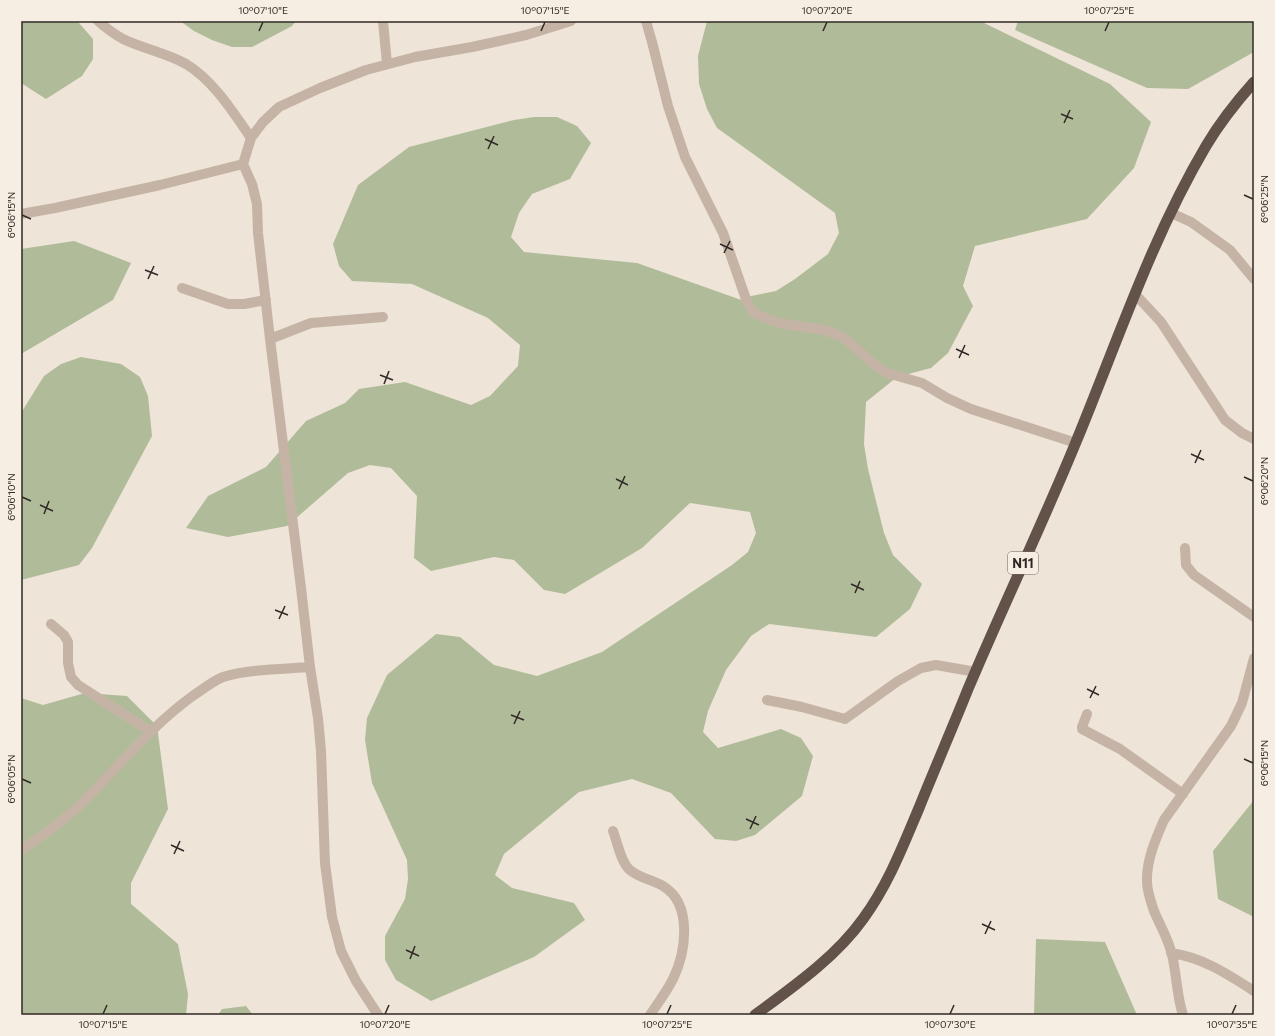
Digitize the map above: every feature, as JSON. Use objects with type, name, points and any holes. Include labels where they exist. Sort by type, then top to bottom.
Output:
[{"type":"highway","name":"N11","points":[[760,1013],[805,977],[841,945],[863,919],[898,858],[976,672],[1076,443],[1134,294],[1153,252],[1171,213],[1207,144],[1254,82]]},
{"type":"street","points":[[98,21],[108,30],[123,39],[164,54],[187,65],[221,96],[251,138]]},
{"type":"street","points":[[383,21],[387,64]]},
{"type":"street","points":[[378,1015],[356,982],[341,951],[332,917],[325,863],[321,751],[318,718],[310,667],[270,339],[258,233],[257,204],[252,184],[243,164],[251,138],[263,122],[280,107],[333,83],[366,70],[387,64],[526,35],[559,23],[571,21]]},
{"type":"street","points":[[646,21],[668,106],[685,157],[723,233],[747,302],[754,313],[778,323],[825,330],[843,338],[887,374],[922,383],[947,398],[972,410],[1076,443]]},
{"type":"street","points":[[21,214],[160,186],[243,164]]},
{"type":"street","points":[[1171,213],[1191,222],[1230,250],[1254,279]]},
{"type":"street","points":[[182,288],[228,304],[244,304],[266,300]]},
{"type":"street","points":[[1134,294],[1161,322],[1225,420],[1242,433],[1254,439]]},
{"type":"street","points":[[270,339],[311,323],[383,316]]},
{"type":"street","points":[[1185,548],[1186,565],[1194,575],[1254,617]]},
{"type":"street","points":[[51,624],[64,635],[68,642],[68,663],[71,677],[78,685],[150,731]]},
{"type":"street","points":[[1183,1015],[1171,953],[1154,911],[1146,882],[1148,864],[1164,820],[1231,726],[1242,704],[1254,658]]},
{"type":"street","points":[[767,700],[802,707],[845,719],[921,668],[936,665],[976,672]]},
{"type":"street","points":[[21,850],[55,826],[82,803],[150,731],[180,705],[201,690],[222,678],[242,673],[310,667]]},
{"type":"street","points":[[1087,714],[1082,729],[1120,749],[1183,794]]},
{"type":"street","points":[[613,831],[624,863],[630,870],[664,886],[676,897],[682,911],[684,933],[683,953],[673,979],[650,1015]]},
{"type":"street","points":[[1171,953],[1182,954],[1202,961],[1231,976],[1254,991]]},
{"type":"green space","points":[[21,21],[75,21],[79,23],[93,39],[93,59],[82,76],[46,99],[21,83]]},
{"type":"green space","points":[[180,21],[296,21],[292,26],[252,47],[232,47],[212,40],[194,31]]},
{"type":"green space","points":[[707,21],[980,21],[1110,84],[1151,122],[1134,168],[1087,219],[975,246],[963,286],[973,306],[948,353],[931,368],[897,377],[866,402],[864,444],[868,469],[884,533],[893,555],[922,584],[910,609],[876,637],[769,624],[751,636],[726,670],[708,711],[703,732],[718,748],[781,729],[801,738],[813,756],[802,796],[755,835],[736,841],[715,839],[671,793],[632,779],[579,792],[504,854],[495,875],[512,888],[574,903],[585,920],[534,957],[431,1001],[396,980],[385,960],[385,936],[405,899],[408,879],[407,860],[372,783],[365,740],[367,718],[387,675],[436,634],[460,637],[494,665],[537,676],[602,652],[732,565],[748,552],[756,533],[750,512],[690,503],[642,548],[565,594],[544,590],[514,560],[494,557],[431,571],[414,558],[417,496],[391,468],[370,465],[348,473],[287,526],[228,537],[186,528],[208,496],[266,467],[306,421],[345,403],[359,389],[405,382],[471,405],[490,396],[518,366],[520,345],[488,318],[412,284],[352,281],[339,266],[333,244],[358,185],[409,147],[514,120],[534,117],[557,117],[577,126],[591,143],[570,179],[532,194],[519,213],[511,237],[524,252],[637,263],[747,302],[751,296],[776,291],[795,279],[828,254],[839,233],[835,213],[717,128],[707,109],[699,84],[698,56]]},
{"type":"green space","points":[[1018,21],[1254,21],[1254,52],[1188,89],[1147,88],[1015,30]]},
{"type":"green space","points":[[74,241],[131,263],[113,300],[21,354],[21,249]]},
{"type":"green space","points":[[81,357],[121,364],[140,377],[148,396],[152,436],[92,548],[79,565],[21,580],[21,413],[44,376],[61,364]]},
{"type":"green space","points":[[85,693],[127,696],[157,726],[168,809],[131,883],[131,904],[178,944],[188,994],[186,1015],[21,1015],[21,698],[43,705]]},
{"type":"green space","points":[[1254,800],[1254,917],[1218,899],[1213,851]]},
{"type":"green space","points":[[1036,939],[1105,942],[1137,1015],[1034,1015]]},
{"type":"green space","points":[[246,1006],[253,1015],[218,1015],[222,1009]]}]
